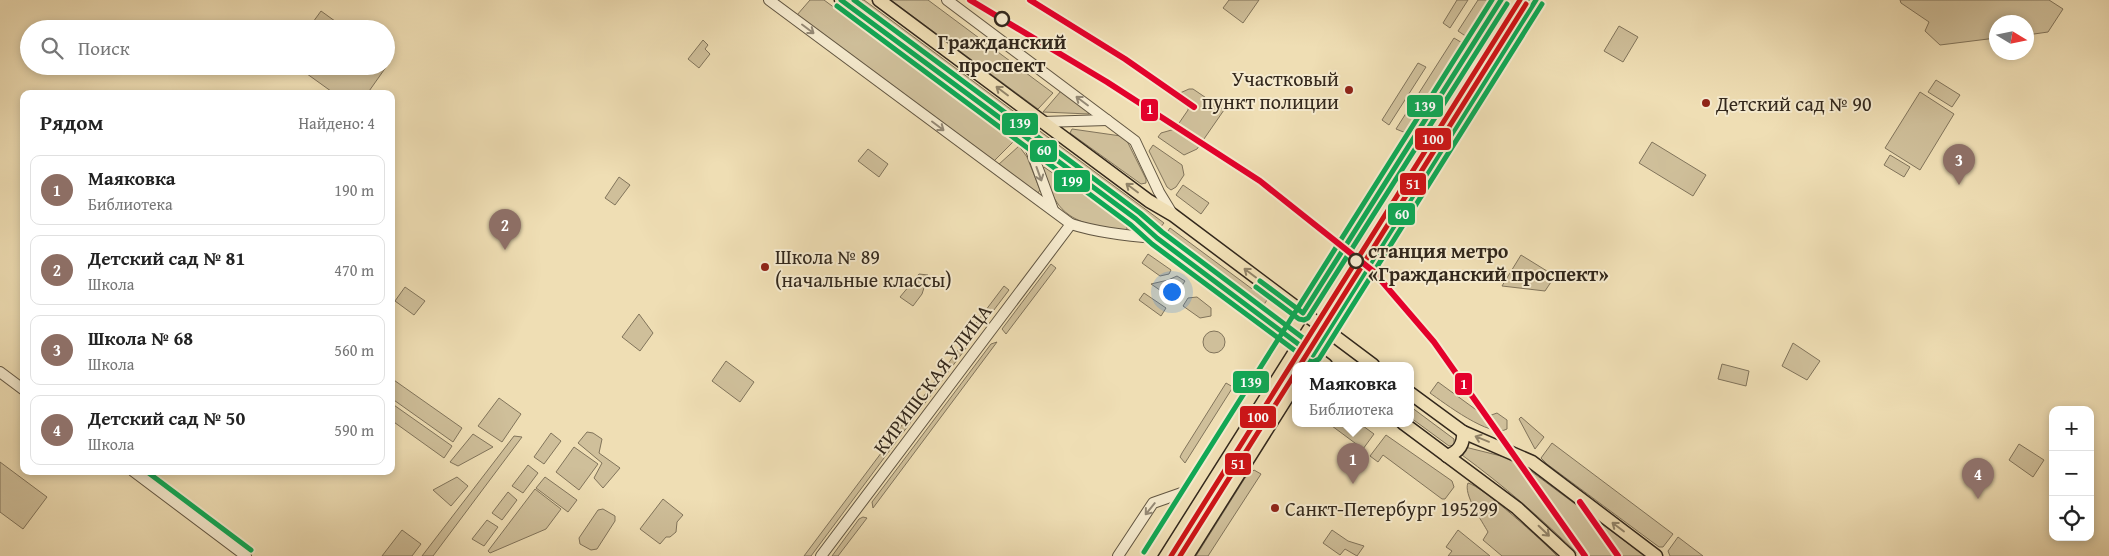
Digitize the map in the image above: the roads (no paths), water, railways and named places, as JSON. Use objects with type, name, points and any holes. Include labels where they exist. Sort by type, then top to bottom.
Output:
[{"type":"main road","points":[[841,0],[1136,219],[1157,238],[1288,337],[1310,360],[1536,0]]},
{"type":"main road","points":[[879,0],[1150,201],[1173,215],[1369,362]]},
{"type":"main road","points":[[1150,556],[1501,0]]},
{"type":"main road","points":[[1187,556],[1292,389]]},
{"type":"main road","points":[[1414,396],[1463,432],[1532,462],[1656,556]]},
{"type":"main road","points":[[1408,427],[1517,508],[1569,556]]},
{"type":"main road","points":[[1447,456],[1454,453],[1460,447],[1464,440],[1463,432]]},
{"type":"street","points":[[769,0],[1071,224],[1089,230],[1123,236],[1157,238]]},
{"type":"street","points":[[946,0],[1135,141],[1158,192],[1173,215]]},
{"type":"street","points":[[1044,122],[1107,120]]},
{"type":"street","points":[[1027,139],[1053,210]]},
{"type":"street","name":"КИРИШСКАЯ УЛИЦА","points":[[821,556],[1071,224]]},
{"type":"street","points":[[0,372],[20,387]]},
{"type":"street","points":[[138,475],[246,556]]},
{"type":"street","points":[[1118,556],[1153,503],[1193,488]]},
{"type":"place","name":"Гражданский проспект","points":[[1002,19]]},
{"type":"place","name":"Участковый пункт полиции","points":[[1349,90]]},
{"type":"place","name":"Детский сад № 90","points":[[1706,103]]},
{"type":"place","name":"Школа № 68","points":[[1959,185]]},
{"type":"place","name":"Детский сад № 81","points":[[505,250]]},
{"type":"place","name":"станция метро «Гражданский проспект»","points":[[1356,261]]},
{"type":"place","name":"Школа № 89 (начальные классы)","points":[[765,267]]},
{"type":"place","name":"Маяковка","points":[[1353,484]]},
{"type":"place","name":"Детский сад № 50","points":[[1978,499]]},
{"type":"place","name":"Санкт-Петербург 195299","points":[[1275,508]]}]
